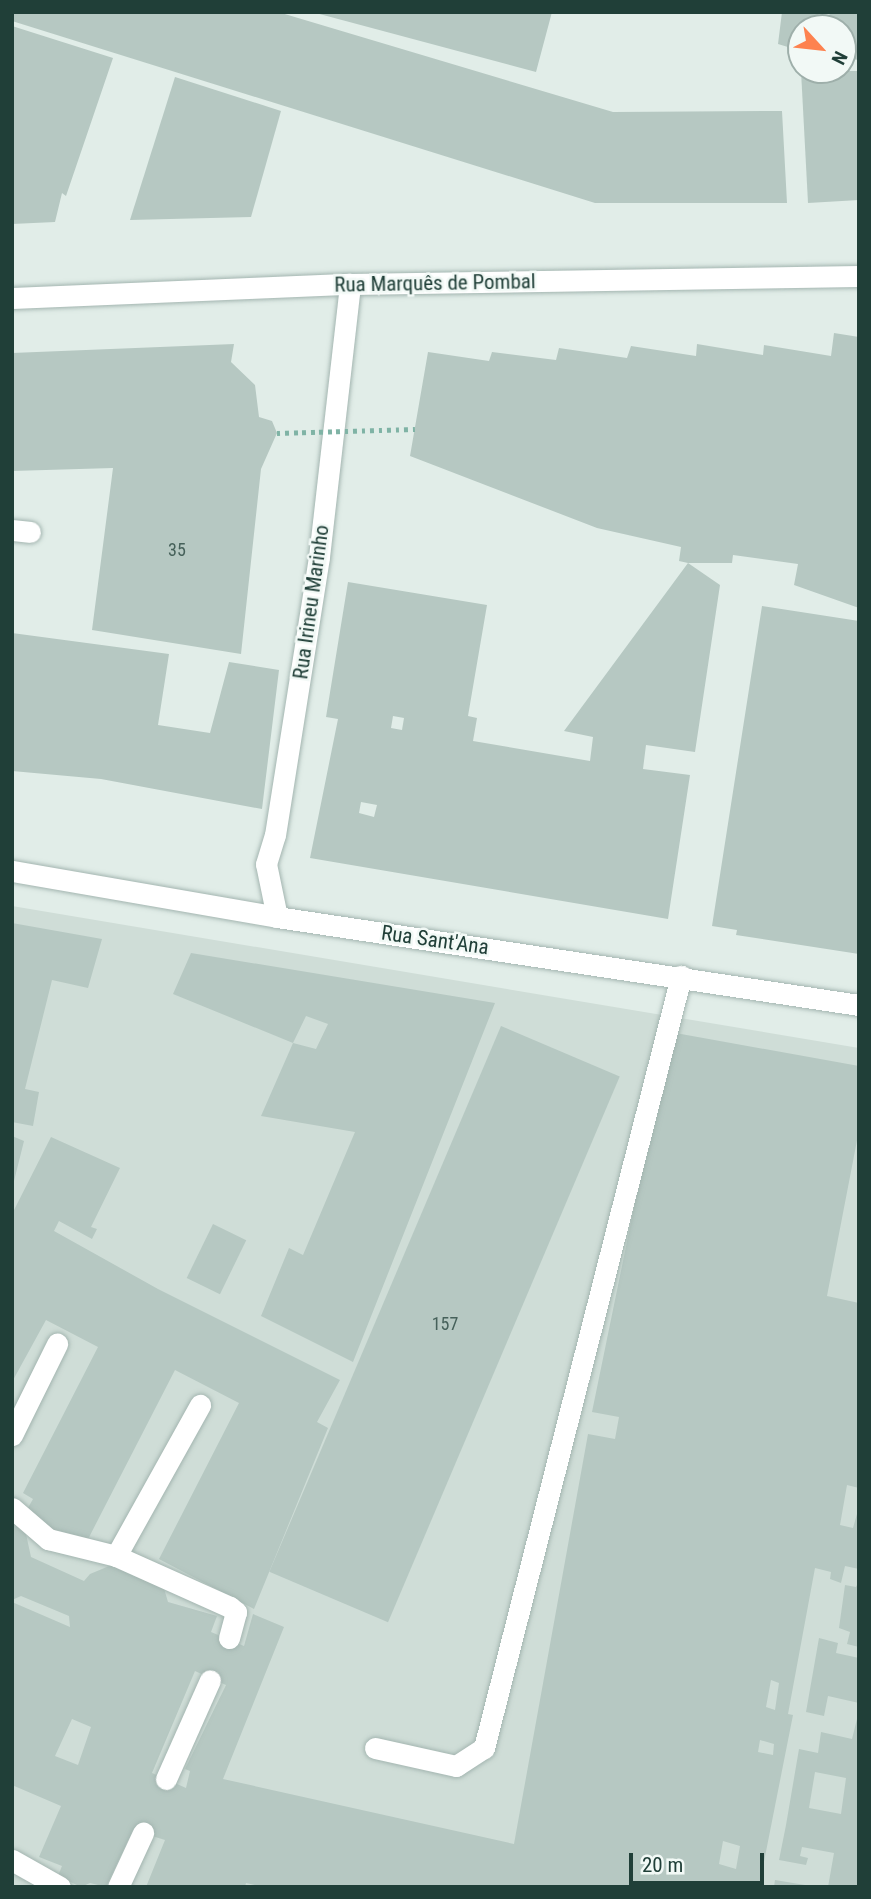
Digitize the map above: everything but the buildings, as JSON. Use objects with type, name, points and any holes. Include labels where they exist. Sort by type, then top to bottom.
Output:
[{"type":"street","name":"Rua Marquês de Pombal","points":[[12,298],[350,284],[859,276]]},
{"type":"street","name":"Rua Irineu Marinho","points":[[277,917],[266,864],[275,835],[319,557],[350,284]]},
{"type":"street","name":"Rua Sant'Ana","points":[[12,871],[277,917],[859,1005]]},
{"type":"street","points":[[375,1748],[456,1766],[484,1748],[681,976]]},
{"type":"street","points":[[12,1435],[57,1344]]},
{"type":"street","points":[[116,1556],[200,1405]]},
{"type":"street","points":[[12,1508],[48,1539],[116,1556],[229,1606],[236,1612],[229,1638]]},
{"type":"street","points":[[166,1779],[210,1680]]},
{"type":"street","points":[[118,1887],[143,1833]]},
{"type":"street","points":[[12,1860],[60,1887]]},
{"type":"path","points":[[277,433],[415,429]]},
{"type":"shaded area","points":[[12,906],[859,1048],[859,1887],[12,1887]]}]
